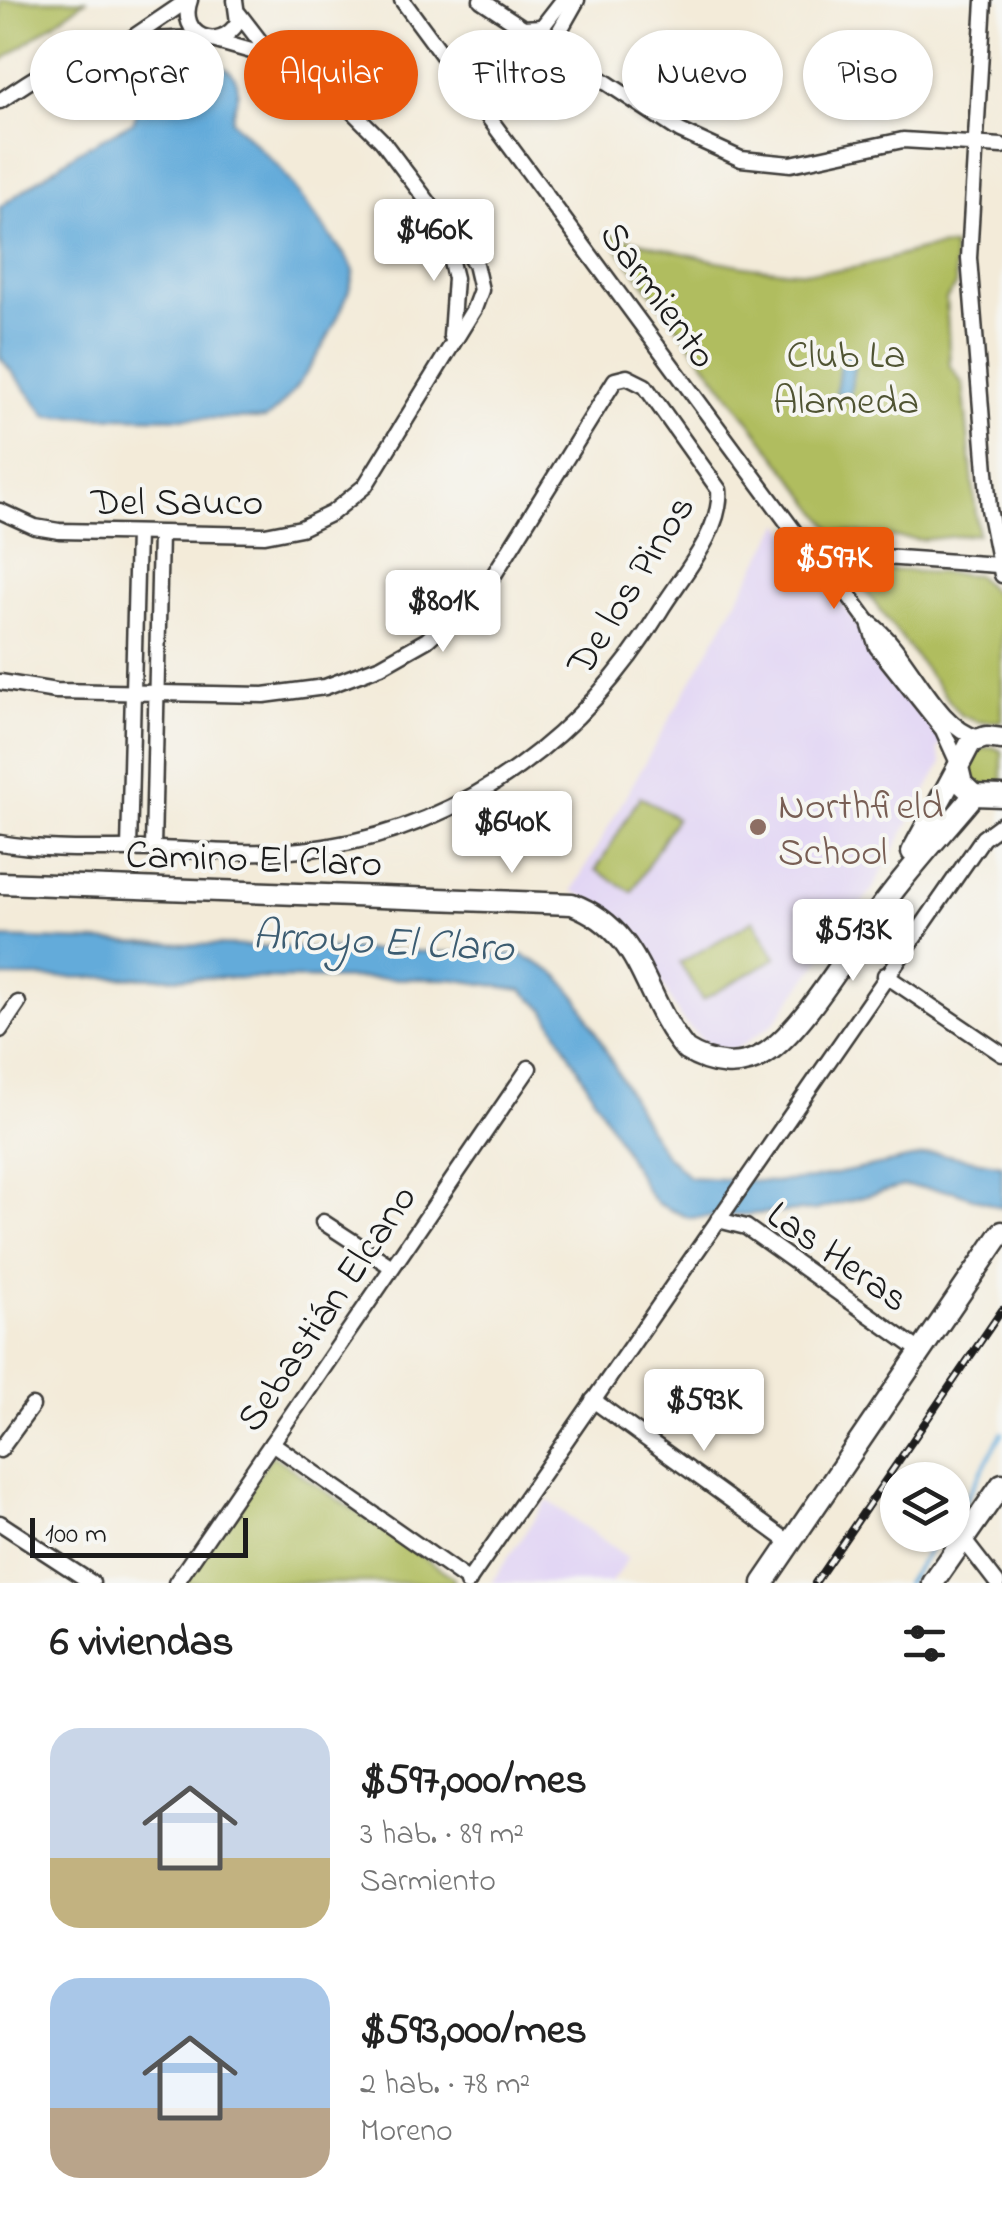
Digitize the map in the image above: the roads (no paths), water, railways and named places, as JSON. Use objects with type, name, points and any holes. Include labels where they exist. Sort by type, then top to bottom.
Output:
[{"type":"street","points":[[189,0],[187,20],[197,30]]},
{"type":"street","points":[[142,30],[189,0]]},
{"type":"street","name":"Sarmiento","points":[[402,0],[796,534],[834,575],[869,623],[878,646],[942,730],[958,765]]},
{"type":"street","points":[[480,0],[525,30]]},
{"type":"street","points":[[522,28],[542,27],[563,0]]},
{"type":"street","points":[[560,30],[577,0]]},
{"type":"street","points":[[834,575],[884,557],[1000,570],[969,258],[979,143],[984,0]]},
{"type":"street","points":[[224,35],[229,34],[238,5]]},
{"type":"street","points":[[238,5],[255,30]]},
{"type":"street","points":[[602,80],[680,131],[741,159],[791,164],[904,140],[1002,146]]},
{"type":"street","points":[[0,100],[30,82]]},
{"type":"street","name":"Del Sauco","points":[[0,511],[48,530],[265,535],[301,528],[332,513],[365,486],[446,349],[474,310],[481,281],[475,264],[362,120]]},
{"type":"street","name":"Del Sauco","points":[[440,220],[454,266],[456,295],[446,349]]},
{"type":"street","name":"De los Pinos","points":[[0,843],[288,850],[380,834],[442,812],[495,784],[580,718],[634,652],[713,524],[720,500],[712,478],[644,386],[627,377],[609,386],[498,570],[464,610],[428,640],[382,666],[315,689],[264,695],[156,694]]},
{"type":"street","points":[[129,849],[137,534]]},
{"type":"street","points":[[153,849],[160,534]]},
{"type":"street","name":"Sarmiento","points":[[869,623],[890,638],[952,724],[994,737]]},
{"type":"street","points":[[0,682],[56,691],[156,694]]},
{"type":"street","name":"Camino El Claro","points":[[888,898],[965,748],[994,737]]},
{"type":"street","points":[[958,765],[962,784],[974,795],[1002,797]]},
{"type":"street","name":"Camino El Claro","points":[[0,884],[572,904],[599,916],[619,933],[686,1050],[712,1062],[729,1064],[766,1054],[792,1028],[888,898],[974,795]]},
{"type":"street","points":[[272,1443],[468,1582],[886,975],[996,828]]},
{"type":"street","points":[[886,975],[1002,1054]]},
{"type":"street","points":[[0,1030],[18,1003]]},
{"type":"street","name":"Sebastián Elcano","points":[[176,1583],[529,1068]]},
{"type":"street","name":"Las Heras","points":[[718,1220],[746,1227],[920,1351]]},
{"type":"street","points":[[323,1222],[392,1267]]},
{"type":"street","points":[[763,1583],[1002,1232]]},
{"type":"street","points":[[593,1400],[790,1543]]},
{"type":"street","points":[[0,1450],[32,1406]]},
{"type":"street","points":[[970,1529],[1002,1484]]},
{"type":"street","points":[[0,1523],[92,1583]]},
{"type":"street","points":[[772,1583],[790,1543]]},
{"type":"street","points":[[970,1548],[997,1583]]},
{"type":"street","points":[[933,1583],[954,1552]]},
{"type":"water","points":[[226,69],[236,80],[238,93],[232,121],[279,167],[354,270],[342,307],[320,352],[292,393],[265,419],[47,416],[0,357],[0,207],[79,151],[133,122],[224,120]]},
{"type":"water","points":[[849,354],[855,359],[850,395],[836,393],[841,357]]},
{"type":"water","name":"Arroyo El Claro","points":[[0,938],[523,955],[558,975],[578,999],[649,1130],[664,1153],[689,1177],[772,1182],[812,1179],[936,1153],[1002,1165],[1002,1208],[953,1191],[903,1186],[816,1210],[689,1218],[656,1203],[647,1191],[545,1010],[522,990],[451,979],[0,977]]},
{"type":"waterway","points":[[970,1492],[1002,1433]]},
{"type":"waterway","points":[[906,1583],[928,1552]]},
{"type":"railway","points":[[815,1583],[1002,1310]]},
{"type":"place","name":"Northfield School","points":[[758,827]]},
{"type":"park label","name":"Club La Alameda","points":[[846,376]]}]
